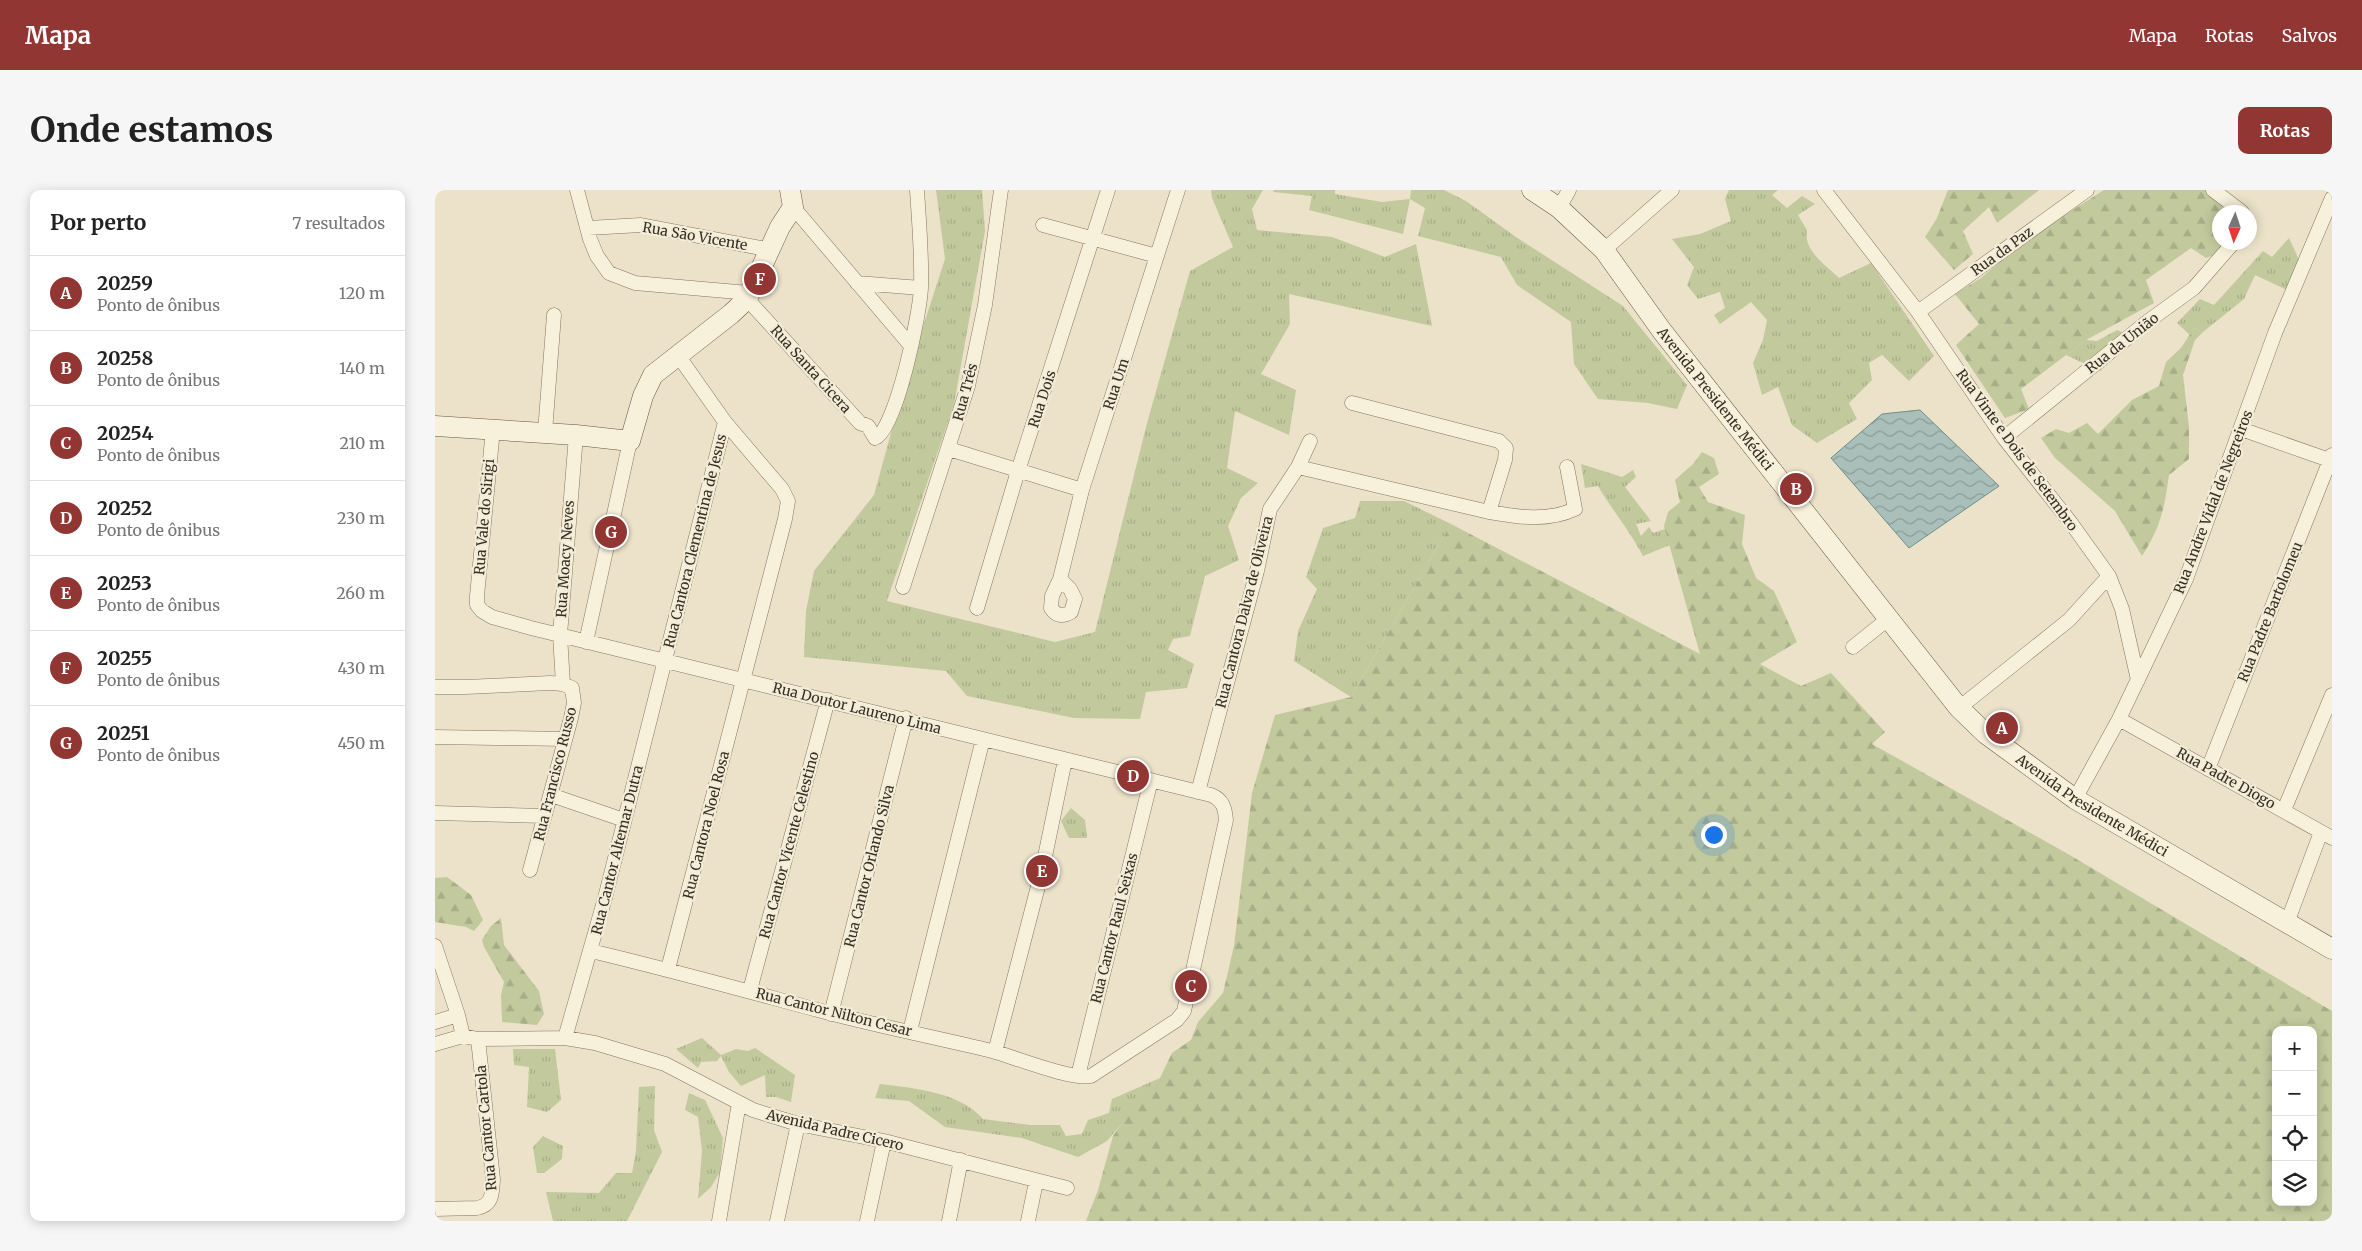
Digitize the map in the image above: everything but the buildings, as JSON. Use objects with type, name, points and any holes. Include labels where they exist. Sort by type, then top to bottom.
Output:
[{"type":"street","points":[[577,190],[597,256],[609,272],[619,278],[647,284],[748,296]]},
{"type":"street","points":[[911,346],[921,288],[917,190]]},
{"type":"street","name":"Rua Três","points":[[903,587],[968,386],[979,340],[1001,190]]},
{"type":"street","name":"Rua Dois","points":[[977,608],[1018,471],[1108,190]]},
{"type":"street","name":"Rua Um","points":[[1060,579],[1082,490],[1178,190]]},
{"type":"street","name":"Avenida Presidente Médici","points":[[1532,190],[1559,208],[1605,250],[1662,330],[1888,619],[1959,708],[1985,734],[2075,798],[2332,949]]},
{"type":"street","points":[[1559,208],[1569,190]]},
{"type":"street","points":[[1605,250],[1672,190]]},
{"type":"street","name":"Rua Vinte e Dois de Setembro","points":[[1824,190],[1918,312],[2004,438],[2071,523],[2109,576],[2122,610],[2138,680]]},
{"type":"street","name":"Rua da Paz","points":[[1918,312],[2087,190]]},
{"type":"street","points":[[2213,190],[2232,205]]},
{"type":"street","name":"Rua Andre Vidal de Negreiros","points":[[2075,798],[2119,719],[2186,579],[2275,333],[2332,198]]},
{"type":"street","points":[[586,642],[630,441],[648,384],[653,375],[677,354],[731,314],[748,296],[771,250],[792,199],[857,283],[911,346]]},
{"type":"street","name":"Rua São Vicente","points":[[588,228],[641,225],[771,250]]},
{"type":"street","points":[[1043,225],[1157,256]]},
{"type":"street","name":"Rua da União","points":[[2004,438],[2147,322],[2194,288],[2227,250]]},
{"type":"street","points":[[857,283],[921,288]]},
{"type":"street","name":"Rua Santa Cicera","points":[[748,296],[860,422],[868,426],[875,438],[880,435],[886,425],[900,388],[911,346]]},
{"type":"street","points":[[545,432],[554,315]]},
{"type":"street","points":[[677,354],[725,422]]},
{"type":"street","points":[[1352,403],[1499,441],[1506,448],[1505,460],[1489,512]]},
{"type":"street","name":"Rua Cantora Noel Rosa","points":[[669,969],[785,519],[788,501],[779,484],[725,422]]},
{"type":"street","name":"Rua Cantora Clementina de Jesus","points":[[665,660],[725,422]]},
{"type":"street","points":[[435,426],[545,432],[630,441]]},
{"type":"street","name":"Rua Vale do Sirigi","points":[[477,605],[493,429]]},
{"type":"street","points":[[2241,429],[2331,459]]},
{"type":"street","name":"Rua Moacy Neves","points":[[563,684],[560,635],[576,435]]},
{"type":"street","name":"Rua Cantora Dalva de Oliveira","points":[[1198,792],[1257,571],[1270,509],[1298,468],[1310,441]]},
{"type":"street","points":[[949,449],[1082,490]]},
{"type":"street","name":"Rua Padre Bartolomeu","points":[[2208,769],[2331,459]]},
{"type":"street","points":[[1298,468],[1489,512],[1525,518],[1560,516],[1575,509],[1567,467]]},
{"type":"street","points":[[1959,708],[2069,620],[2109,576]]},
{"type":"street","name":"Rua Doutor Laureno Lima","points":[[477,605],[481,611],[493,617],[586,642],[906,718],[1065,760],[1211,795],[1221,800],[1225,809],[1226,820],[1184,1011],[1177,1020],[1091,1076],[1078,1076]]},
{"type":"street","points":[[1853,647],[1888,619]]},
{"type":"street","name":"Rua Cantor Altemar Dutra","points":[[565,1038],[591,951],[665,660]]},
{"type":"street","points":[[435,686],[563,684]]},
{"type":"street","name":"Rua Francisco Russo","points":[[530,870],[551,795],[574,695],[571,687],[563,684]]},
{"type":"street","points":[[2284,810],[2332,696]]},
{"type":"street","name":"Rua Cantor Vicente Celestino","points":[[750,990],[828,700]]},
{"type":"street","name":"Rua Cantor Orlando Silva","points":[[831,1014],[856,922],[906,718]]},
{"type":"street","name":"Rua Padre Diogo","points":[[2119,719],[2326,835]]},
{"type":"street","points":[[435,737],[565,738]]},
{"type":"street","points":[[910,1031],[983,739]]},
{"type":"street","points":[[995,1052],[1042,870],[1065,760]]},
{"type":"street","name":"Rua Cantor Raul Seixas","points":[[1078,1076],[1151,780]]},
{"type":"street","points":[[551,795],[624,820]]},
{"type":"street","points":[[435,813],[544,816]]},
{"type":"street","points":[[2287,923],[2326,835]]},
{"type":"street","points":[[435,946],[463,1036]]},
{"type":"street","name":"Rua Cantor Nilton Cesar","points":[[591,951],[750,990],[831,1014],[995,1052],[1078,1076]]},
{"type":"street","points":[[435,1022],[458,1015]]},
{"type":"street","name":"Avenida Padre Cicero","points":[[435,1044],[463,1036],[478,1039],[565,1038],[595,1042],[665,1064],[753,1110],[798,1124],[884,1141],[961,1160],[1036,1182],[1067,1188]]},
{"type":"street","name":"Rua Cantor Cartola","points":[[435,1209],[477,1208],[484,1206],[491,1200],[493,1179],[478,1039]]},
{"type":"street","points":[[719,1221],[739,1103]]},
{"type":"street","points":[[777,1221],[798,1124]]},
{"type":"street","points":[[867,1221],[884,1141]]},
{"type":"street","points":[[949,1221],[961,1160]]},
{"type":"street","points":[[1028,1221],[1036,1182]]},
{"type":"green space","points":[[936,190],[982,190],[985,231],[954,404],[887,601],[1055,642],[1095,632],[1147,423],[1190,271],[1233,247],[1212,198],[1211,190],[1263,190],[1252,209],[1257,230],[1332,237],[1385,257],[1416,244],[1432,326],[1289,294],[1290,324],[1261,374],[1296,390],[1289,435],[1235,411],[1227,468],[1258,483],[1241,498],[1228,526],[1239,560],[1205,576],[1190,636],[1173,639],[1168,650],[1194,664],[1187,688],[1146,692],[1140,719],[1074,718],[967,696],[946,671],[804,657],[806,611],[814,571],[874,495],[905,382],[945,259]]},
{"type":"green space","points":[[1274,190],[1335,190],[1335,194],[1382,202],[1410,199],[1403,234],[1309,210],[1312,196],[1273,192]]},
{"type":"green space","points":[[1411,190],[1444,190],[1466,201],[1516,237],[1623,306],[1687,385],[1677,409],[1648,403],[1598,399],[1574,364],[1571,322],[1517,285],[1501,257],[1418,236],[1425,208],[1410,199]]},
{"type":"green space","points":[[1729,190],[1778,190],[1772,195],[1787,208],[1802,196],[1815,204],[1798,215],[1807,230],[1808,245],[1812,251],[1839,278],[1871,263],[1934,356],[1909,381],[1882,355],[1869,363],[1872,380],[1849,403],[1857,419],[1817,443],[1792,425],[1778,387],[1762,395],[1753,363],[1763,340],[1767,320],[1751,302],[1720,324],[1714,315],[1725,308],[1720,292],[1698,299],[1687,285],[1694,267],[1672,239],[1700,234],[1731,221],[1725,199]]},
{"type":"green space","points":[[1948,190],[2039,190],[1997,223],[1989,207],[1963,231],[1973,254],[1954,270],[1925,237],[1937,218]]},
{"type":"green space","points":[[2104,190],[2208,190],[2217,197],[2221,205],[2212,205],[2212,250],[2220,250],[2217,254],[2206,258],[2191,248],[2146,280],[2154,303],[2086,340],[2021,389],[2029,409],[2005,418],[1956,345],[1979,324],[1955,294],[1981,278],[2024,241]]},
{"type":"green space","points":[[2289,238],[2300,262],[2287,290],[2255,275],[2244,299],[2203,332],[2194,328],[2190,335],[2177,323],[2200,299],[2214,305],[2263,251],[2272,257]]},
{"type":"green space","points":[[2194,328],[2203,332],[2195,340],[2183,375],[2189,427],[2189,459],[2169,475],[2158,526],[2142,556],[2115,511],[2055,458],[2041,438],[2056,429],[2069,433],[2087,423],[2098,434],[2132,400],[2159,386],[2166,362],[2181,348]]},
{"type":"green space","points":[[2117,330],[2126,334],[2116,356],[2100,371],[2066,355],[2086,340],[2097,341]]},
{"type":"green space","points":[[1702,452],[1714,458],[1719,474],[1699,487],[1708,502],[1745,515],[1742,544],[1756,578],[1774,591],[1797,642],[1760,664],[1801,686],[1831,673],[1885,732],[1872,744],[2068,854],[2332,1011],[2332,1221],[1086,1221],[1098,1190],[1113,1136],[1129,1112],[1160,1078],[1172,1053],[1191,1040],[1198,1022],[1223,993],[1234,946],[1252,793],[1275,715],[1351,697],[1451,524],[1700,654],[1664,526],[1668,512],[1680,502],[1675,480],[1693,464]]},
{"type":"green space","points":[[1581,464],[1622,477],[1633,470],[1636,477],[1625,487],[1651,521],[1636,524],[1641,536],[1649,527],[1653,533],[1665,529],[1670,545],[1643,556],[1598,486],[1585,488]]},
{"type":"green space","points":[[1360,501],[1404,501],[1451,524],[1351,697],[1294,661],[1298,631],[1317,589],[1306,577],[1323,528],[1355,518]]},
{"type":"green space","points":[[1071,808],[1085,820],[1087,838],[1069,838],[1061,821]]},
{"type":"green space","points":[[447,877],[471,895],[483,920],[474,931],[466,927],[435,922],[435,878]]},
{"type":"green space","points":[[501,918],[504,945],[539,991],[544,1014],[537,1025],[502,1022],[501,995],[504,982],[482,940],[491,926]]},
{"type":"green space","points":[[702,1038],[721,1055],[736,1049],[748,1051],[755,1048],[795,1075],[791,1102],[776,1097],[766,1097],[765,1075],[741,1086],[729,1072],[721,1056],[717,1061],[701,1062],[698,1068],[676,1049]]},
{"type":"green space","points":[[513,1049],[555,1049],[561,1100],[547,1112],[527,1107],[529,1067],[514,1065]]},
{"type":"green space","points":[[1160,1078],[1107,1141],[1078,1157],[1022,1138],[945,1127],[909,1101],[875,1098],[880,1084],[921,1090],[949,1097],[962,1103],[983,1119],[1031,1125],[1060,1125],[1066,1136],[1082,1134],[1088,1120],[1109,1113],[1112,1099]]},
{"type":"green space","points":[[655,1086],[654,1130],[662,1152],[627,1221],[553,1221],[546,1192],[599,1193],[616,1173],[632,1173],[636,1151],[639,1087]]},
{"type":"green space","points":[[689,1093],[705,1100],[723,1138],[720,1172],[711,1187],[698,1199],[702,1151],[698,1117],[685,1110]]},
{"type":"green space","points":[[543,1136],[563,1146],[562,1159],[544,1173],[537,1173],[533,1147]]},
{"type":"water","points":[[1920,410],[1999,486],[1909,548],[1831,458],[1882,414]]},
{"type":"place","name":"20255","points":[[760,279]]},
{"type":"place","name":"20258","points":[[1796,489]]},
{"type":"place","name":"20251","points":[[611,532]]},
{"type":"place","name":"20259","points":[[2002,728]]},
{"type":"place","name":"20252","points":[[1133,776]]},
{"type":"place","name":"20253","points":[[1042,871]]},
{"type":"place","name":"20254","points":[[1191,986]]}]
